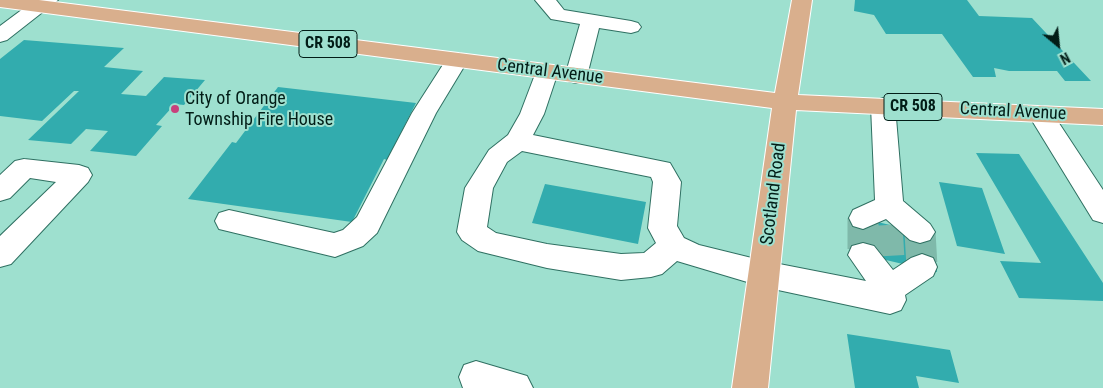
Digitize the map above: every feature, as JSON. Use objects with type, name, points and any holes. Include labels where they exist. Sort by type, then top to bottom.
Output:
[{"type":"main road","name":"Scotland Road","points":[[750,388],[785,102],[802,0]]},
{"type":"main road","name":"Central Avenue","points":[[0,1],[44,3],[456,60],[785,102],[1103,117]]},
{"type":"street","points":[[545,0],[558,15],[631,27]]},
{"type":"street","points":[[0,36],[44,3]]},
{"type":"street","points":[[576,76],[591,20]]},
{"type":"street","points":[[229,221],[335,245],[353,238],[368,224],[424,113],[456,60]]},
{"type":"street","points":[[547,72],[532,114],[518,141],[498,156],[479,188],[472,232],[488,243],[539,254],[621,267],[651,265],[674,246]]},
{"type":"street","points":[[883,106],[880,216],[920,232]]},
{"type":"street","points":[[1040,114],[1103,212]]},
{"type":"street","points":[[518,141],[661,170],[666,182],[662,228],[674,246],[692,255],[764,274],[890,300],[889,289],[876,257]]},
{"type":"street","points":[[0,191],[24,168],[79,175],[0,255]]},
{"type":"street","points":[[889,289],[922,268]]},
{"type":"street","points":[[476,377],[515,388]]},
{"type":"building","points":[[855,0],[967,0],[979,16],[1032,18],[1091,81],[1065,81],[1057,71],[1009,71],[994,68],[996,77],[973,77],[942,34],[886,34],[874,15],[854,11]]},
{"type":"building","points":[[24,40],[124,48],[104,67],[143,71],[121,94],[146,96],[164,77],[205,80],[184,105],[175,104],[156,125],[162,126],[136,156],[90,151],[108,131],[86,129],[71,144],[28,140],[79,91],[74,91],[42,121],[0,116],[0,59]]},
{"type":"building","points":[[278,87],[416,103],[387,160],[384,159],[352,222],[188,199],[232,142],[236,143]]},
{"type":"building","points":[[976,153],[1019,154],[1103,283],[1103,301],[1019,298],[1000,261],[1041,263]]},
{"type":"building","points":[[939,182],[982,188],[1005,254],[957,246]]},
{"type":"building","points":[[545,184],[646,202],[638,244],[532,223]]},
{"type":"building","points":[[856,217],[933,235],[937,272],[856,253]]},
{"type":"building","points":[[847,334],[950,350],[959,383],[916,376],[919,388],[855,388]]},
{"type":"tunnel","points":[[863,218],[863,255]]},
{"type":"tunnel","points":[[887,225],[889,259]]},
{"type":"tunnel","points":[[920,232],[922,267]]},
{"type":"place","name":"City of Orange Township Fire House","points":[[175,109]]}]
